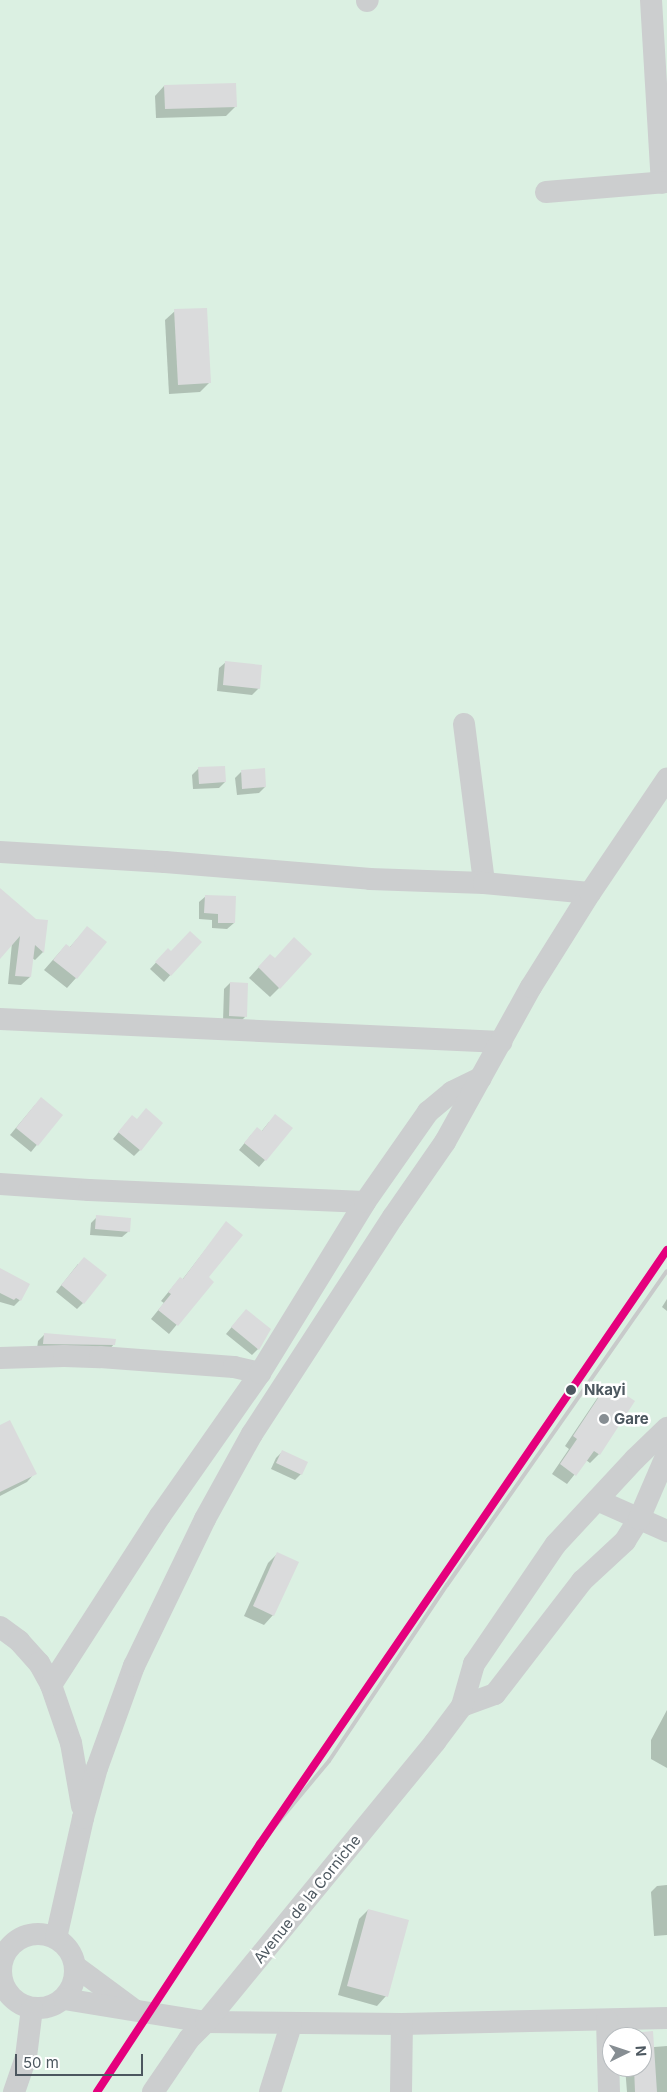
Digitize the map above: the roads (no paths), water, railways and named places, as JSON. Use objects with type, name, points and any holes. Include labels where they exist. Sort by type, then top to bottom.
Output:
[{"type":"street","points":[[546,192],[664,182],[651,0]]},
{"type":"street","points":[[464,724],[484,883]]},
{"type":"street","points":[[56,1938],[83,1818],[97,1768],[134,1666],[210,1511],[252,1434],[393,1216],[445,1142],[531,987],[590,893],[667,779]]},
{"type":"street","points":[[0,852],[165,862],[370,879],[484,883],[590,893]]},
{"type":"street","points":[[0,1019],[501,1042]]},
{"type":"street","points":[[52,1685],[160,1516],[260,1373],[365,1202],[428,1112],[452,1092],[481,1078]]},
{"type":"street","points":[[0,1184],[89,1190],[365,1202]]},
{"type":"street","points":[[0,1358],[100,1357],[234,1367],[260,1373]]},
{"type":"street","name":"Avenue de la Corniche","points":[[153,2092],[189,2039],[206,2022],[435,1742],[462,1706],[474,1664],[556,1544],[635,1459],[667,1428]]},
{"type":"street","points":[[462,1706],[495,1694],[582,1582],[625,1542],[663,1476],[667,1454]]},
{"type":"street","points":[[635,1459],[663,1476]]},
{"type":"street","points":[[597,1500],[667,1531]]},
{"type":"street","points":[[0,1627],[19,1641],[52,1685],[71,1743],[80,1785],[83,1818]]},
{"type":"street","points":[[14,2092],[26,2057],[17,2006],[5,1988],[0,1968],[8,1948],[25,1936],[46,1934],[56,1938],[69,1949],[75,1966],[74,1983],[64,1999],[55,2005],[17,2006]]},
{"type":"street","points":[[75,1966],[135,2011]]},
{"type":"street","points":[[64,1999],[206,2022],[291,2025],[667,2018]]},
{"type":"street","points":[[608,2020],[609,2092]]},
{"type":"street","points":[[400,2092],[402,2024]]},
{"type":"street","points":[[270,2092],[291,2025]]},
{"type":"railway","points":[[260,1844],[329,1761],[447,1585],[667,1271]]},
{"type":"place","name":"Nkayi","points":[[571,1390]]},
{"type":"place","name":"Gare","points":[[604,1419]]}]
